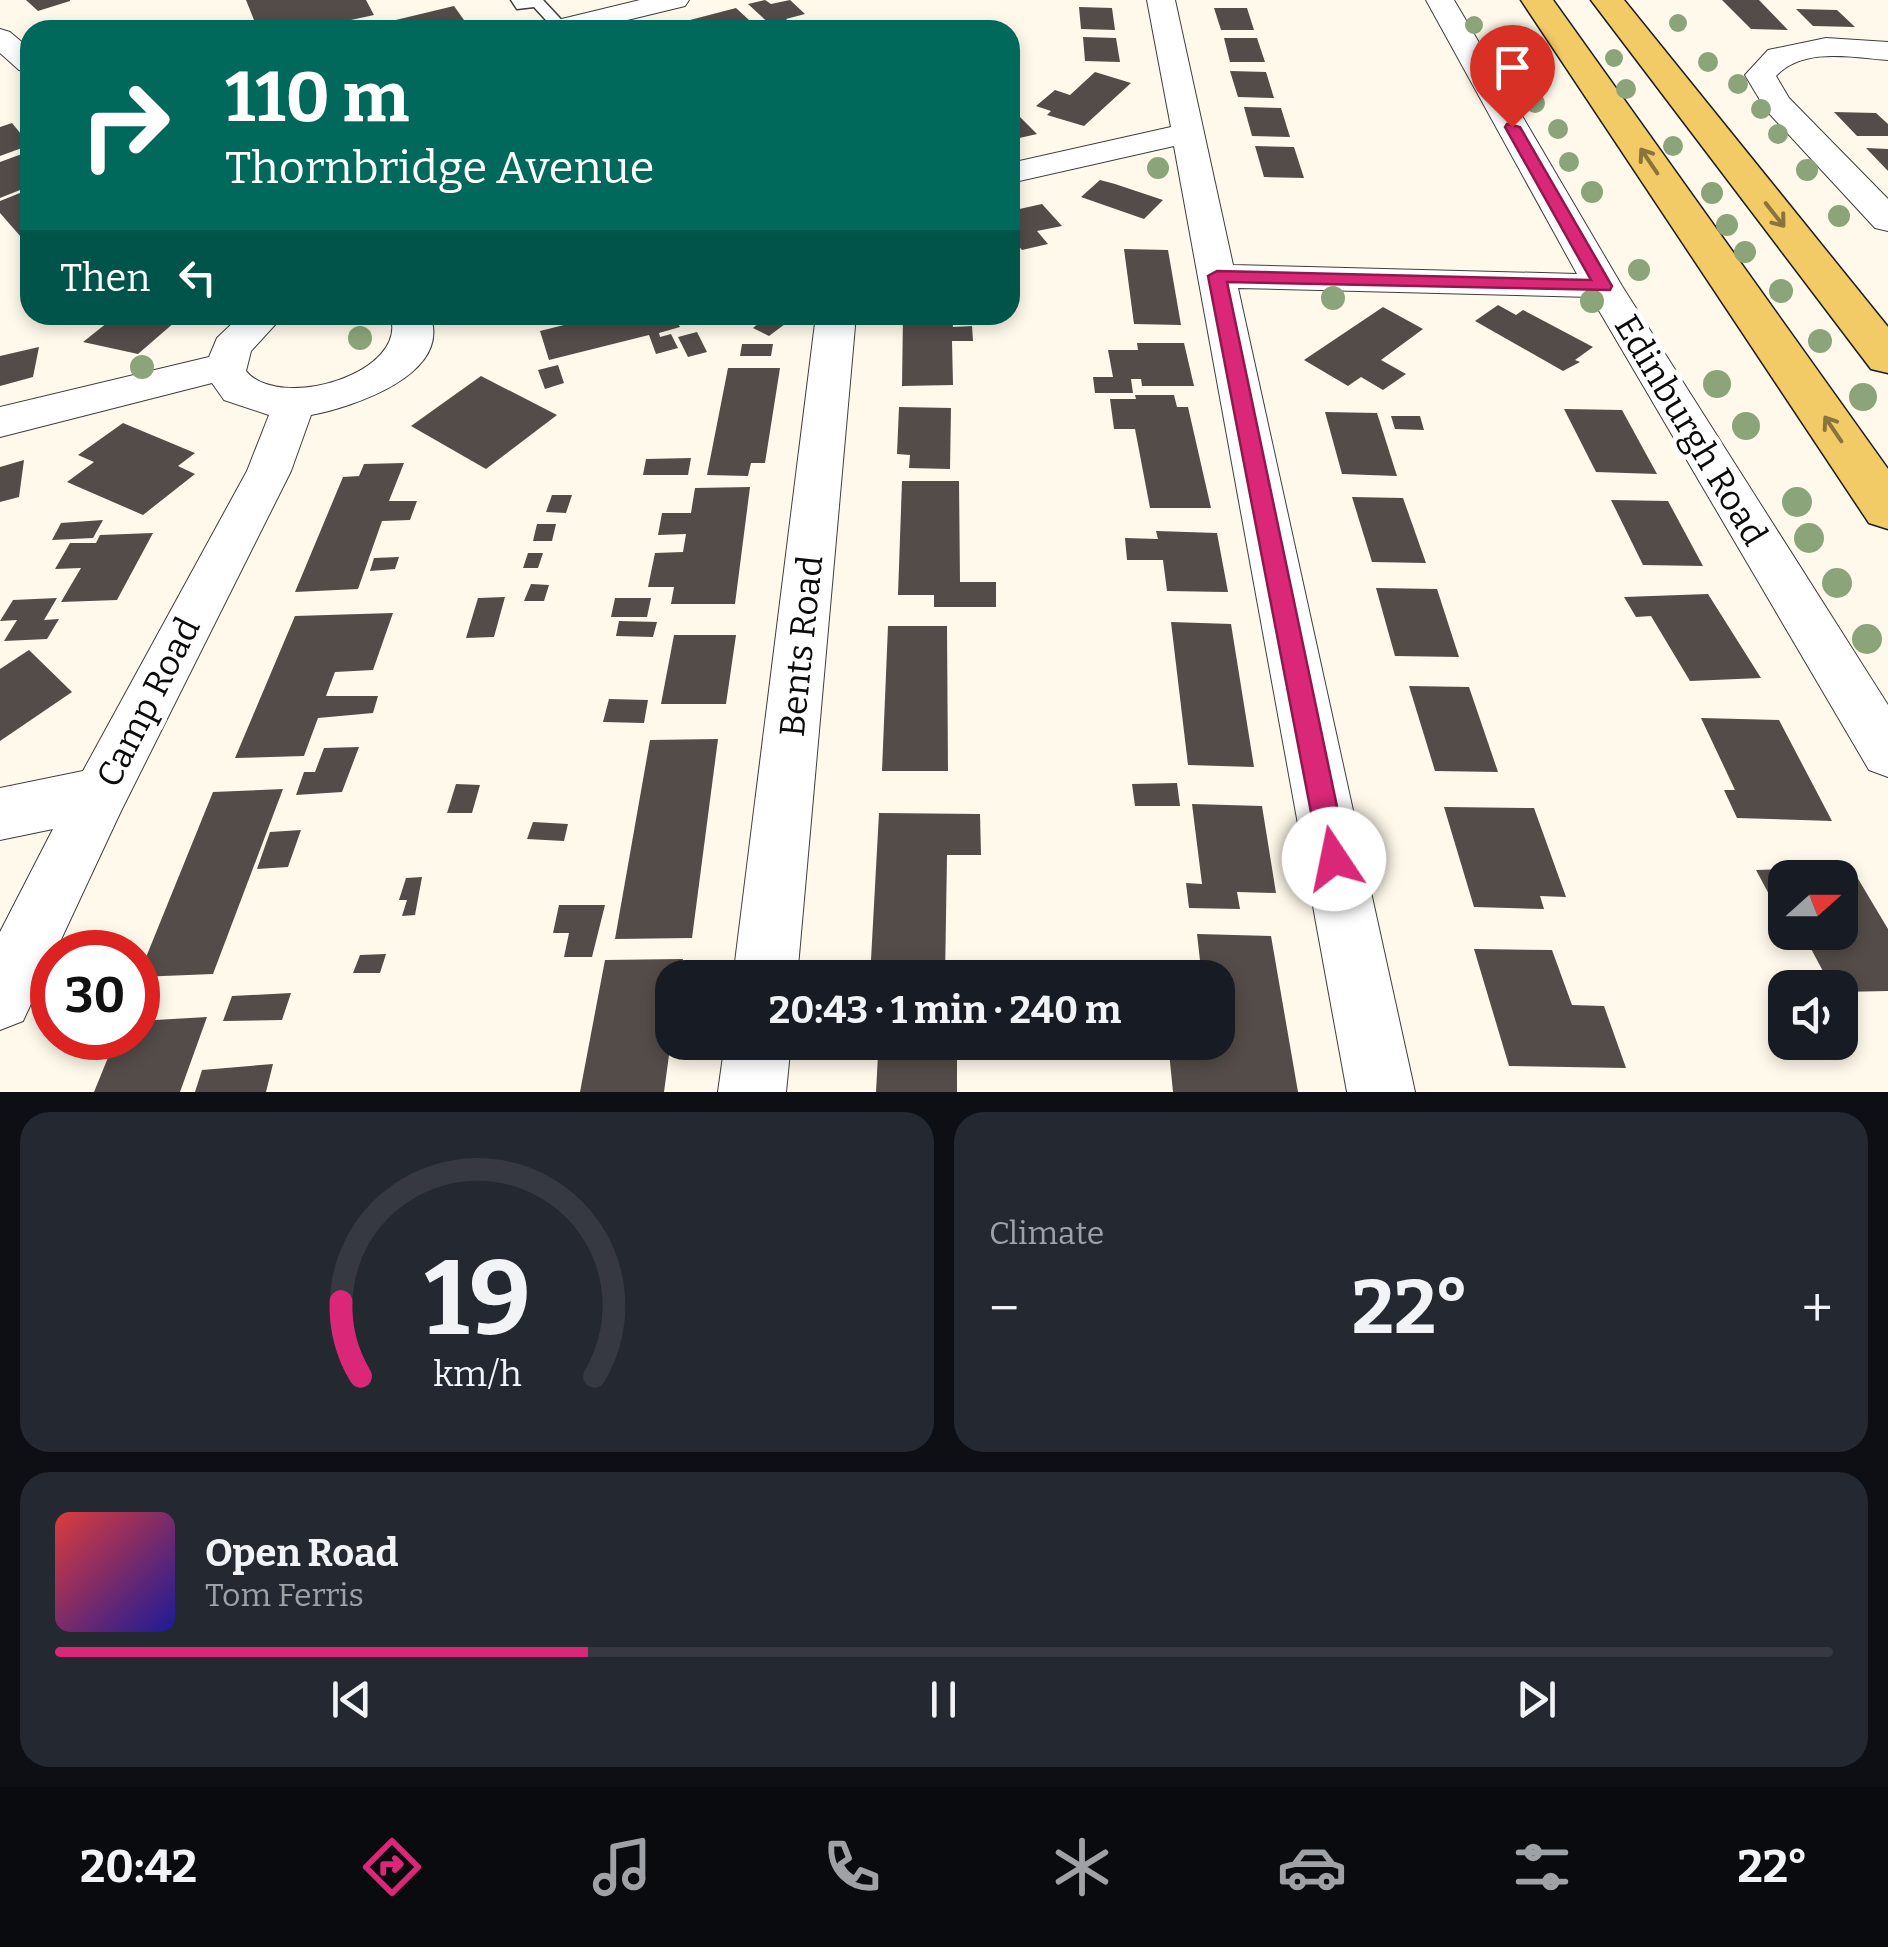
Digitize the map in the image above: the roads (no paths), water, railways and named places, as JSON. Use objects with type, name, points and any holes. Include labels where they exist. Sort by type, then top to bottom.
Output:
[{"type":"main road","points":[[1536,0],[1888,510]]},
{"type":"main road","points":[[1608,0],[1888,358]]},
{"type":"street","points":[[1161,0],[1381,1092]]},
{"type":"street","name":"Edinburgh Road","points":[[1440,0],[1603,286],[1888,754]]},
{"type":"street","points":[[592,20],[668,1]]},
{"type":"street","points":[[0,38],[20,55]]},
{"type":"street","points":[[1881,206],[1777,102],[1760,75],[1778,56],[1826,47],[1888,51]]},
{"type":"street","points":[[1020,172],[1188,133]]},
{"type":"street","points":[[1217,276],[1603,286]]},
{"type":"street","points":[[253,325],[236,340],[224,367],[229,382],[243,395],[266,403],[294,404],[354,390],[381,376],[406,350],[421,325]]},
{"type":"street","name":"Bents Road","points":[[767,960],[835,325]]},
{"type":"street","points":[[0,422],[224,367]]},
{"type":"street","name":"Camp Road","points":[[0,998],[268,471],[294,404]]},
{"type":"street","points":[[0,814],[101,793]]},
{"type":"street","points":[[752,1092],[756,1060]]},
{"type":"lane","points":[[518,0],[522,6],[541,1]]}]
